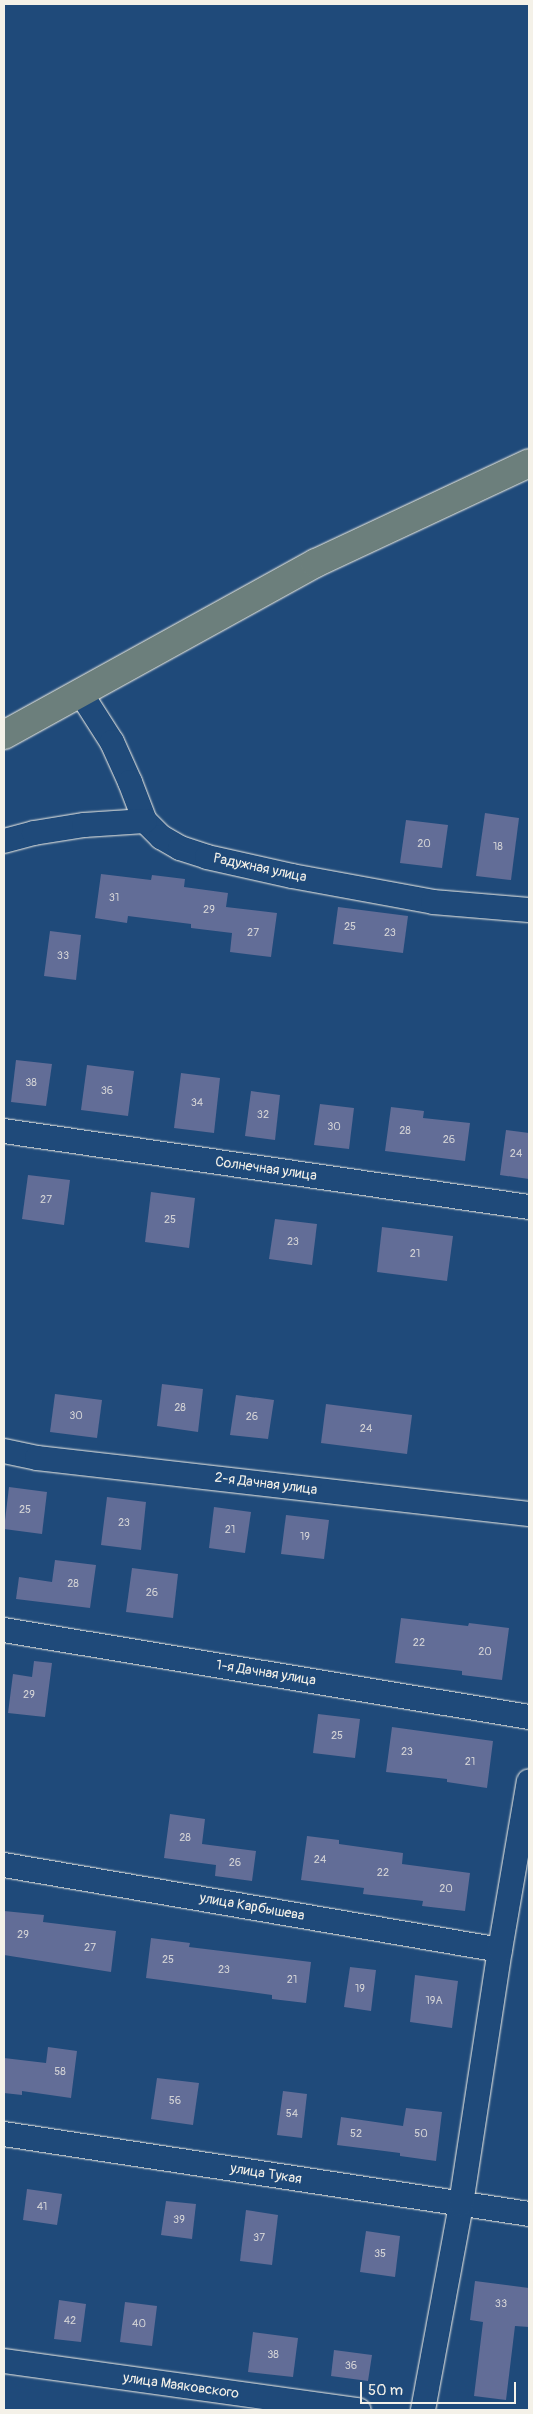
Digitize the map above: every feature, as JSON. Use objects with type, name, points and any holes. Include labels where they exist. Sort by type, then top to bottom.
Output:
[{"type":"main road","points":[[4,735],[316,563],[529,463]]},
{"type":"street","name":"Радужная улица","points":[[80,692],[112,742],[145,822],[161,837],[180,848],[292,876],[433,902],[529,910]]},
{"type":"street","points":[[4,841],[34,833],[84,825],[145,822]]},
{"type":"street","name":"Солнечная улица","points":[[4,1131],[529,1207]]},
{"type":"street","name":"2-я Дачная улица","points":[[4,1450],[37,1458],[529,1514]]},
{"type":"street","name":"1-я Дачная улица","points":[[4,1630],[529,1717]]},
{"type":"street","points":[[423,2410],[461,2204],[500,1950],[529,1781]]},
{"type":"street","name":"улица Карбышева","points":[[4,1865],[500,1950]]},
{"type":"street","name":"улица Тукая","points":[[4,2134],[529,2214]]},
{"type":"street","name":"улица Маяковского","points":[[4,2361],[359,2410]]},
{"type":"building","points":[[485,813],[519,818],[511,880],[476,876]]},
{"type":"building","points":[[406,820],[448,825],[442,868],[400,863]]},
{"type":"building","points":[[101,874],[151,880],[152,875],[185,879],[184,887],[228,893],[226,907],[277,913],[271,957],[230,952],[232,933],[191,928],[191,924],[128,916],[127,923],[95,918]]},
{"type":"building","points":[[338,907],[408,916],[403,953],[333,944]]},
{"type":"building","points":[[50,931],[81,935],[76,980],[44,976]]},
{"type":"building","points":[[16,1060],[52,1064],[46,1106],[11,1102]]},
{"type":"building","points":[[87,1065],[134,1071],[128,1116],[81,1110]]},
{"type":"building","points":[[181,1073],[220,1078],[214,1133],[174,1128]]},
{"type":"building","points":[[251,1091],[280,1095],[275,1140],[245,1136]]},
{"type":"building","points":[[320,1104],[354,1108],[349,1149],[314,1145]]},
{"type":"building","points":[[391,1107],[424,1111],[423,1118],[470,1123],[465,1161],[385,1151]]},
{"type":"building","points":[[506,1130],[529,1133],[529,1179],[500,1175]]},
{"type":"building","points":[[28,1175],[70,1180],[64,1225],[22,1219]]},
{"type":"building","points":[[151,1192],[195,1198],[189,1248],[145,1242]]},
{"type":"building","points":[[275,1219],[317,1224],[312,1265],[269,1259]]},
{"type":"building","points":[[382,1227],[453,1236],[447,1281],[377,1272]]},
{"type":"building","points":[[162,1384],[203,1389],[198,1432],[157,1426]]},
{"type":"building","points":[[55,1394],[102,1400],[97,1438],[50,1432]]},
{"type":"building","points":[[236,1395],[274,1400],[268,1439],[230,1435]]},
{"type":"building","points":[[326,1404],[412,1415],[407,1454],[321,1443]]},
{"type":"building","points":[[9,1487],[47,1492],[42,1534],[4,1529]]},
{"type":"building","points":[[107,1497],[146,1502],[141,1550],[101,1545]]},
{"type":"building","points":[[214,1507],[251,1512],[245,1553],[209,1548]]},
{"type":"building","points":[[286,1515],[329,1520],[324,1559],[281,1554]]},
{"type":"building","points":[[55,1560],[96,1565],[90,1608],[16,1599],[19,1577],[52,1582]]},
{"type":"building","points":[[132,1568],[178,1574],[173,1618],[126,1612]]},
{"type":"building","points":[[401,1618],[468,1626],[469,1623],[509,1628],[502,1680],[462,1675],[462,1671],[395,1663]]},
{"type":"building","points":[[34,1661],[52,1663],[45,1717],[8,1713],[13,1674],[32,1677]]},
{"type":"building","points":[[318,1714],[360,1719],[355,1758],[313,1753]]},
{"type":"building","points":[[392,1727],[493,1741],[487,1788],[447,1782],[447,1779],[386,1772]]},
{"type":"building","points":[[170,1814],[205,1819],[202,1844],[256,1851],[252,1881],[215,1876],[216,1865],[164,1858]]},
{"type":"building","points":[[307,1836],[339,1840],[339,1844],[403,1853],[402,1864],[470,1873],[465,1911],[422,1906],[423,1901],[363,1894],[364,1888],[301,1880]]},
{"type":"building","points":[[4,1911],[44,1915],[43,1922],[116,1931],[111,1972],[4,1955]]},
{"type":"building","points":[[151,1938],[190,1943],[189,1947],[311,1962],[306,2003],[272,1999],[272,1995],[146,1978]]},
{"type":"building","points":[[350,1967],[376,1970],[371,2011],[344,2007]]},
{"type":"building","points":[[415,1975],[458,1981],[452,2028],[410,2022]]},
{"type":"building","points":[[48,2047],[77,2051],[71,2098],[22,2091],[22,2095],[4,2093],[4,2058],[46,2063]]},
{"type":"building","points":[[157,2078],[199,2083],[193,2125],[151,2119]]},
{"type":"building","points":[[283,2091],[307,2094],[302,2138],[277,2135]]},
{"type":"building","points":[[406,2108],[442,2112],[436,2161],[400,2156],[400,2153],[337,2145],[341,2117],[403,2126]]},
{"type":"building","points":[[27,2189],[62,2194],[57,2225],[23,2220]]},
{"type":"building","points":[[166,2201],[196,2204],[192,2239],[161,2235]]},
{"type":"building","points":[[246,2210],[278,2215],[272,2265],[240,2261]]},
{"type":"building","points":[[366,2231],[400,2236],[395,2277],[360,2272]]},
{"type":"building","points":[[475,2281],[529,2288],[529,2327],[515,2326],[506,2400],[474,2396],[483,2322],[470,2320]]},
{"type":"building","points":[[59,2300],[86,2304],[81,2342],[54,2339]]},
{"type":"building","points":[[125,2302],[157,2306],[152,2346],[120,2342]]},
{"type":"building","points":[[253,2332],[298,2338],[293,2377],[248,2372]]},
{"type":"building","points":[[334,2350],[372,2355],[368,2381],[331,2376]]}]
